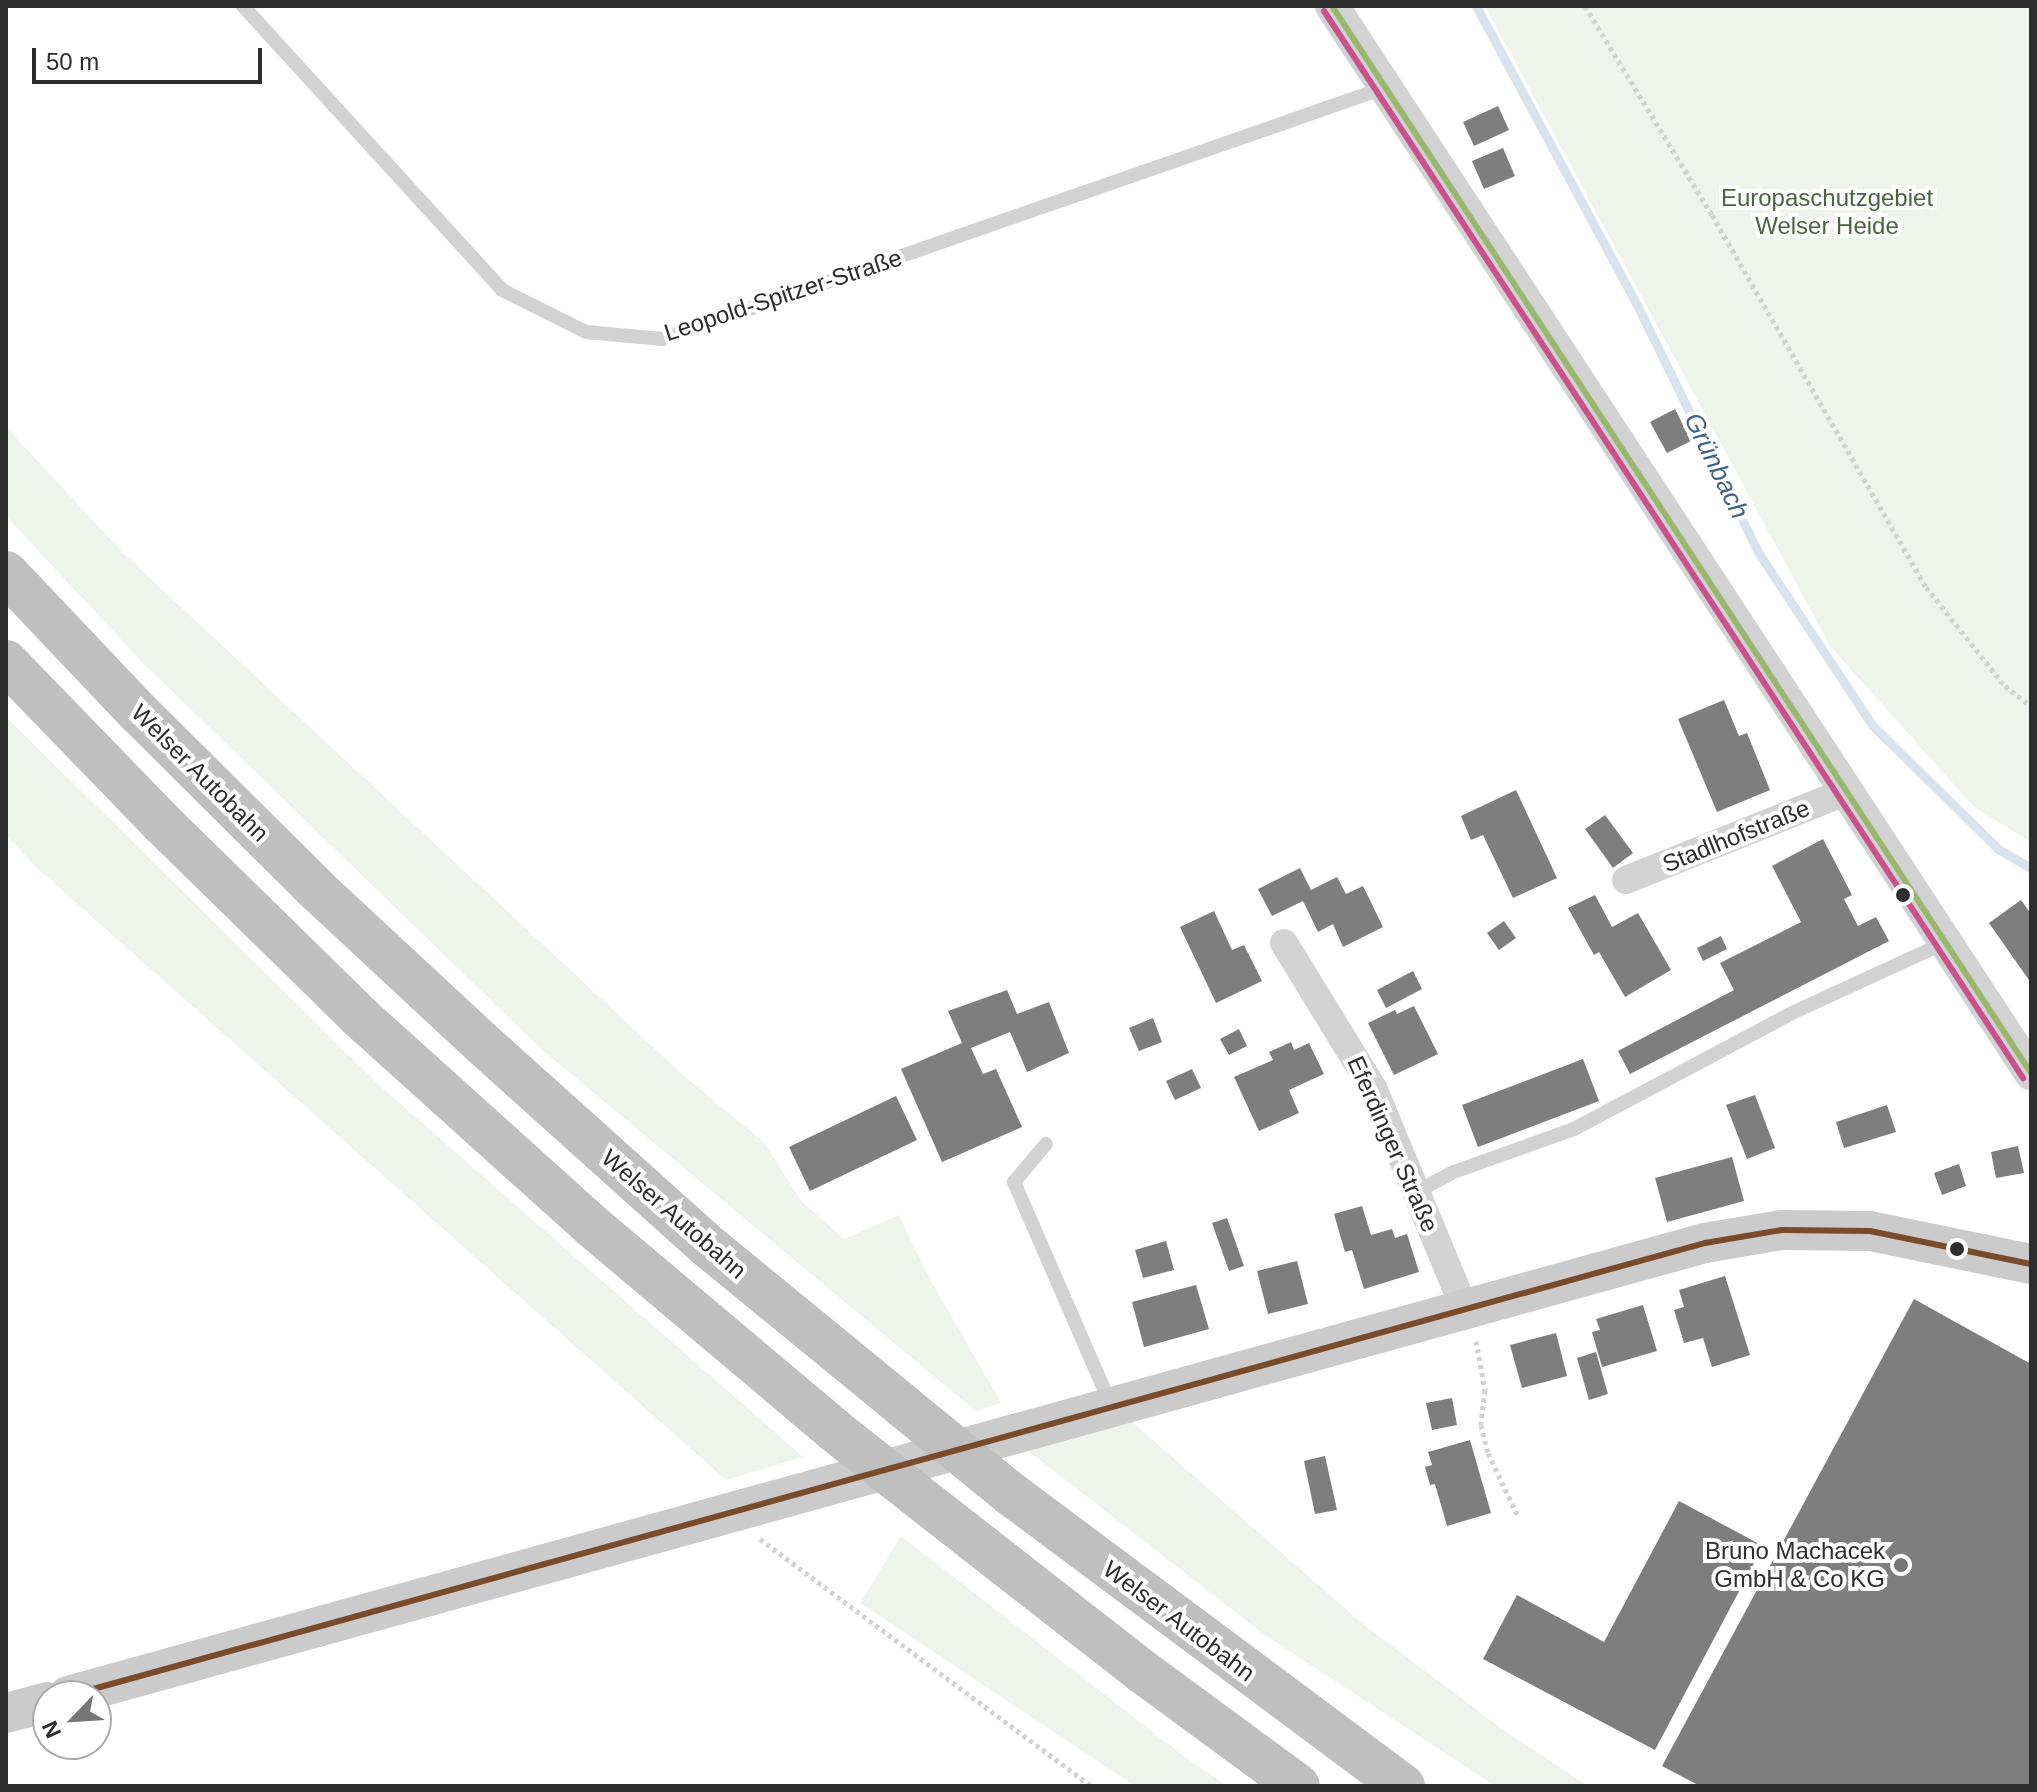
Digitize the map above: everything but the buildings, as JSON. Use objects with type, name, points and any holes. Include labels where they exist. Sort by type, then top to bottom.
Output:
[{"type":"highway","name":"Welser Autobahn","points":[[6,573],[293,866],[474,1036],[709,1247],[1011,1494],[1403,1786]]},
{"type":"highway","points":[[6,662],[161,822],[360,1017],[592,1226],[834,1430],[945,1519],[1298,1786]]},
{"type":"main road","points":[[112,1684],[1705,1243],[1782,1230],[1870,1231],[2031,1264]]},
{"type":"main road","points":[[6,1713],[32,1706]]},
{"type":"street","points":[[1332,6],[2031,1073]]},
{"type":"street","name":"Stadlhofstraße","points":[[1626,880],[1845,792]]},
{"type":"street","name":"Eferdinger Straße","points":[[1284,943],[1374,1090],[1465,1310]]},
{"type":"lane","name":"Leopold-Spitzer-Straße","points":[[243,6],[502,290],[586,332],[663,339],[1384,88]]},
{"type":"lane","points":[[1416,1192],[1451,1173],[1574,1129],[1794,1012],[1944,943]]},
{"type":"lane","points":[[1046,1144],[1014,1182],[1111,1405]]},
{"type":"path","points":[[1585,6],[1712,215],[1926,587],[2005,686],[2031,706]]},
{"type":"path","points":[[1465,1310],[1485,1390],[1481,1425],[1488,1453],[1517,1514]]},
{"type":"path","points":[[742,1508],[758,1538],[1091,1786]]},
{"type":"green space","name":"Europaschutzgebiet Welser Heide","points":[[1485,6],[2031,6],[2031,842],[1974,807],[1830,646]]},
{"type":"green space","points":[[6,427],[124,554],[684,1076],[764,1142],[801,1201],[844,1239],[899,1215],[927,1274],[1001,1403],[976,1411],[540,1048],[142,662],[6,516]]},
{"type":"green space","points":[[6,717],[380,1086],[803,1457],[726,1480],[38,869],[6,835]]},
{"type":"green space","points":[[1131,1421],[1364,1625],[1502,1729],[1588,1786],[1495,1786],[1265,1635],[1027,1450]]},
{"type":"green space","points":[[901,1536],[1181,1754],[1227,1786],[1135,1786],[860,1603]]},
{"type":"waterway","name":"Grünbach","points":[[1476,6],[1637,305],[1758,552],[1872,725],[1998,849],[2031,868]]},
{"type":"transit line","points":[[1332,6],[2031,1073]]},
{"type":"transit line","points":[[1324,11],[2023,1078]]},
{"type":"transit line","points":[[112,1684],[1705,1243],[1782,1230],[1870,1231],[2031,1264]]},
{"type":"place","name":"Bruno Machacek GmbH & Co KG","points":[[1901,1565]]}]
